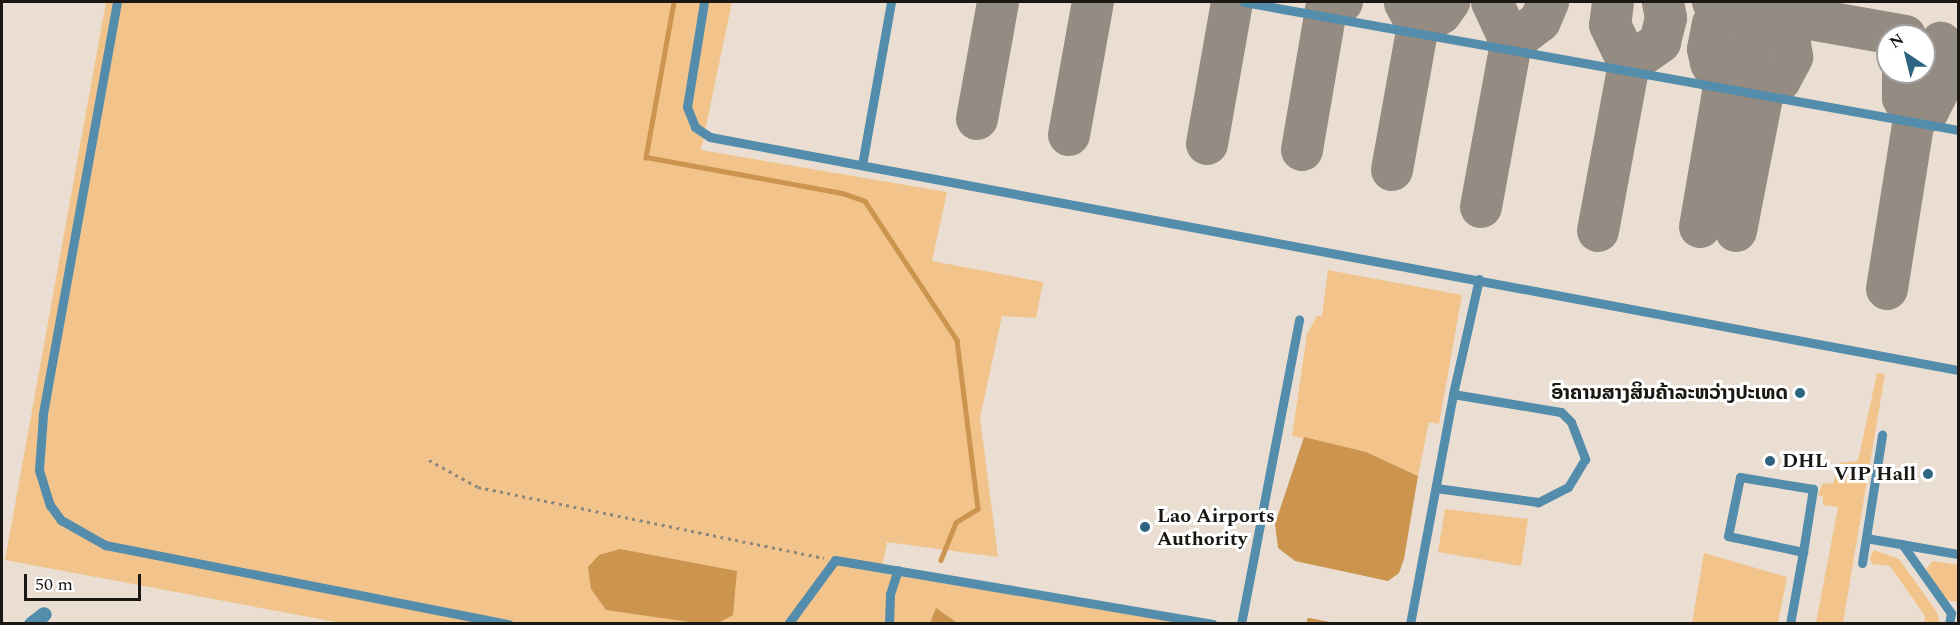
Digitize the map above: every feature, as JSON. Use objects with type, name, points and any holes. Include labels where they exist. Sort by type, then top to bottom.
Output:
[{"type":"lane","points":[[117,2],[43,415],[39,470],[50,505],[61,519],[105,545],[508,624]]},
{"type":"lane","points":[[704,2],[688,87],[687,107],[695,127],[710,137],[1959,370]]},
{"type":"lane","points":[[862,165],[891,2]]},
{"type":"lane","points":[[1244,2],[1959,130]]},
{"type":"lane","points":[[1410,624],[1453,394],[1479,279]]},
{"type":"lane","points":[[1241,624],[1299,319]]},
{"type":"lane","points":[[1436,488],[1538,502],[1568,487],[1585,459],[1571,422],[1561,412],[1453,394]]},
{"type":"lane","points":[[1862,563],[1882,435]]},
{"type":"lane","points":[[1790,624],[1803,552],[1813,489],[1740,477],[1728,536],[1803,552]]},
{"type":"lane","points":[[1866,538],[1959,554]]},
{"type":"lane","points":[[1902,544],[1955,610],[1949,624]]},
{"type":"lane","points":[[788,624],[835,560],[1213,624]]},
{"type":"lane","points":[[889,624],[890,594],[898,570]]},
{"type":"path","points":[[429,460],[477,487],[835,560]]},
{"type":"shaded area","points":[[106,2],[732,2],[701,150],[947,192],[932,261],[1043,282],[1036,318],[1002,316],[980,418],[998,557],[887,542],[881,573],[1185,623],[341,623],[5,560]]},
{"type":"shaded area","points":[[1328,270],[1462,295],[1439,424],[1429,422],[1418,476],[1366,452],[1292,436],[1307,334],[1317,316],[1322,316]]},
{"type":"shaded area","points":[[1877,373],[1885,374],[1843,623],[1816,623],[1838,507],[1823,505],[1823,497],[1818,495],[1823,483],[1833,484],[1839,463],[1858,461]]},
{"type":"shaded area","points":[[1304,437],[1366,452],[1418,476],[1404,559],[1399,573],[1388,581],[1295,561],[1278,548],[1275,524]]},
{"type":"shaded area","points":[[1445,509],[1528,519],[1521,566],[1438,552]]},
{"type":"shaded area","points":[[620,549],[737,571],[733,615],[718,623],[703,624],[606,610],[591,589],[588,567],[599,555]]},
{"type":"shaded area","points":[[1874,550],[1899,559],[1937,612],[1940,623],[1924,623],[1925,616],[1890,566],[1872,564],[1870,558]]},
{"type":"shaded area","points":[[1704,553],[1787,577],[1778,623],[1692,623]]},
{"type":"shaded area","points":[[1933,561],[1958,565],[1958,602],[1945,600],[1926,569]]},
{"type":"shaded area","points":[[936,608],[956,622],[964,623],[930,623]]},
{"type":"waterway","points":[[674,2],[646,157],[842,193],[865,201],[957,340],[978,509],[956,523],[941,560]]},
{"type":"waterway","points":[[1309,620],[1330,624]]},
{"type":"taxiway","points":[[977,119],[998,2]]},
{"type":"taxiway","points":[[1069,135],[1093,2]]},
{"type":"taxiway","points":[[1207,144],[1232,2]]},
{"type":"taxiway","points":[[1302,150],[1326,10],[1342,2]]},
{"type":"taxiway","points":[[1405,3],[1418,26],[1441,13],[1449,2]]},
{"type":"taxiway","points":[[1492,2],[1511,43]]},
{"type":"taxiway","points":[[1481,207],[1511,43],[1540,21],[1548,2]]},
{"type":"taxiway","points":[[1613,2],[1610,25],[1629,64]]},
{"type":"taxiway","points":[[1598,231],[1629,64],[1660,42],[1666,18],[1663,2]]},
{"type":"taxiway","points":[[1713,2],[1876,31]]},
{"type":"taxiway","points":[[1724,87],[1711,63],[1708,49],[1713,24],[1728,4]]},
{"type":"taxiway","points":[[1700,227],[1724,87],[1744,65],[1753,39],[1751,18],[1745,7]]},
{"type":"taxiway","points":[[1736,231],[1763,92],[1780,80],[1792,57],[1786,15]]},
{"type":"taxiway","points":[[1392,170],[1418,26]]},
{"type":"taxiway","points":[[1887,289],[1914,118],[1928,111],[1944,80],[1945,56],[1941,43]]},
{"type":"taxiway","points":[[1903,84],[1903,98],[1914,118]]},
{"type":"place","name":"ົອາຄານສາງສິນຄ້າລະຫວ່າງປະເທດ","points":[[1800,393]]},
{"type":"place","name":"DHL","points":[[1770,461]]},
{"type":"place","name":"VIP Hall","points":[[1928,474]]},
{"type":"place","name":"Lao Airports Authority","points":[[1145,527]]}]
